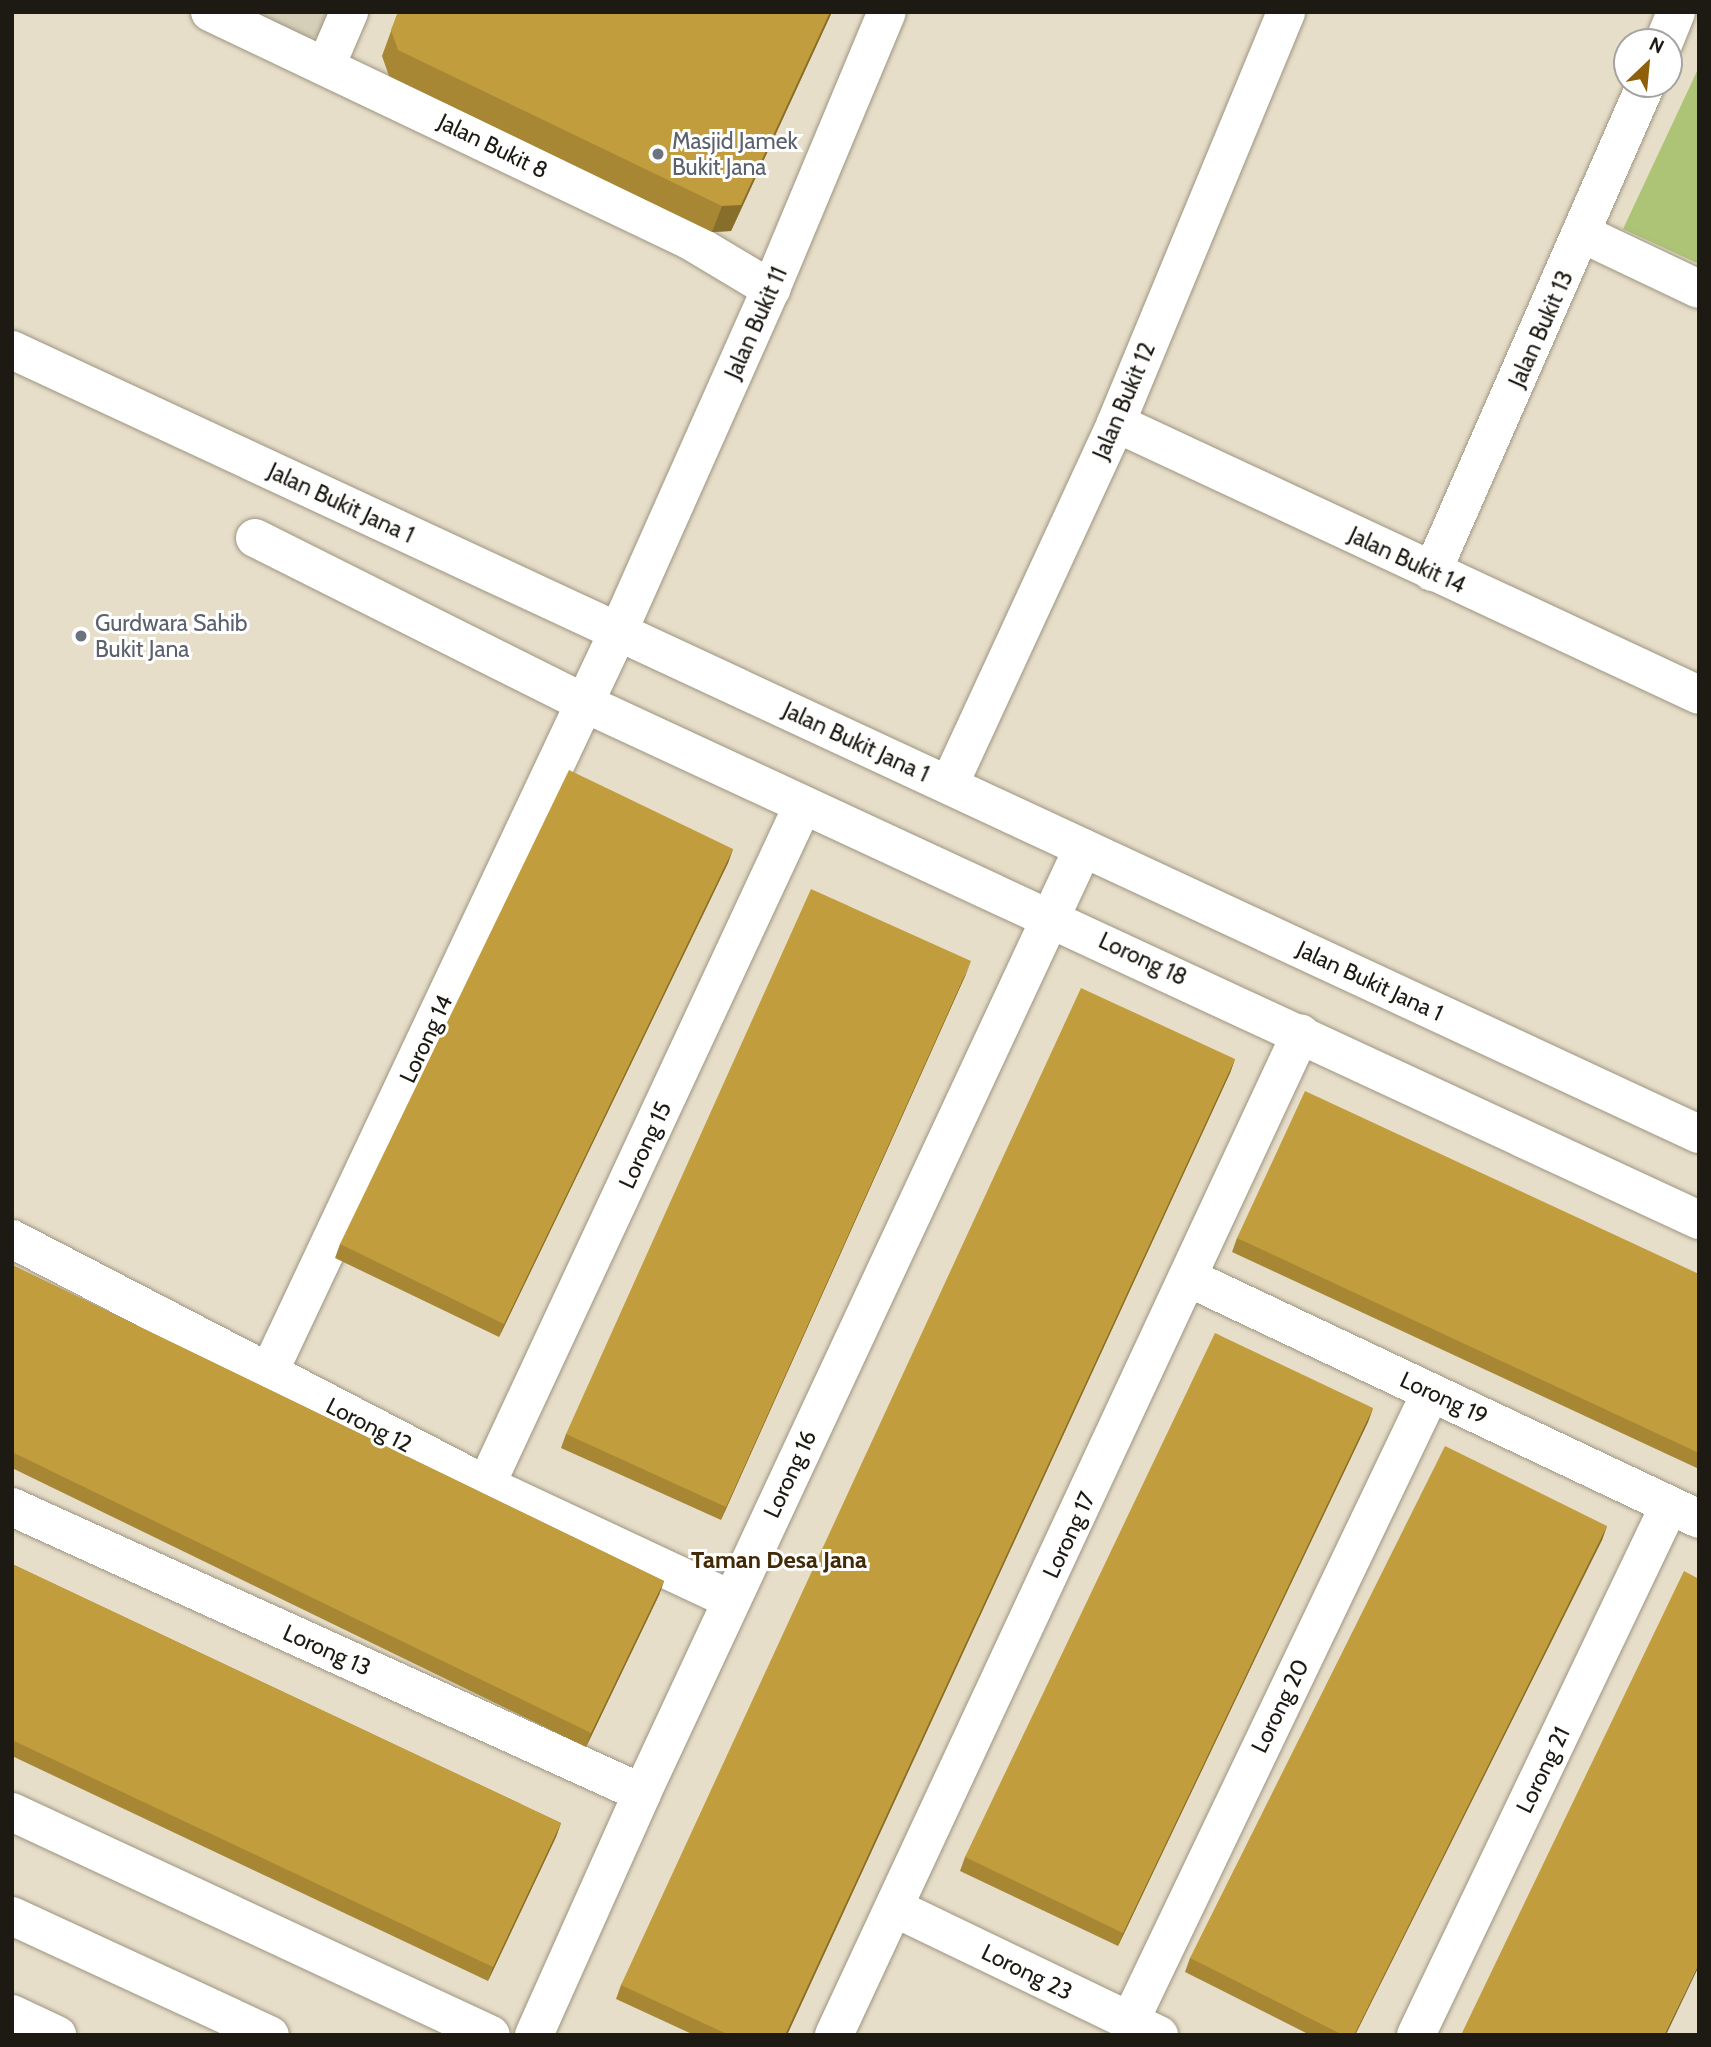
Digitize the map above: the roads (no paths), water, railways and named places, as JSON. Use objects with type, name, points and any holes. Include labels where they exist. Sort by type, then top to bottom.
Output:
[{"type":"street","name":"Jalan Bukit 8","points":[[210,12],[689,240],[771,289]]},
{"type":"street","points":[[326,66],[349,12]]},
{"type":"street","name":"Jalan Bukit 11","points":[[584,703],[771,289],[887,12]]},
{"type":"street","name":"Jalan Bukit 12","points":[[949,785],[1116,423],[1286,12]]},
{"type":"street","name":"Jalan Bukit 13","points":[[1432,572],[1583,234],[1640,98]]},
{"type":"street","points":[[1583,234],[1699,289]]},
{"type":"street","name":"Jalan Bukit Jana 1","points":[[12,350],[1699,1134]]},
{"type":"street","name":"Jalan Bukit 14","points":[[1116,423],[1699,695]]},
{"type":"street","name":"Lorong 18","points":[[255,538],[584,703],[1053,917],[1699,1220]]},
{"type":"street","name":"Lorong 14","points":[[268,1374],[584,703]]},
{"type":"street","name":"Lorong 15","points":[[486,1485],[803,805]]},
{"type":"street","name":"Lorong 16","points":[[534,2035],[731,1600],[1083,848]]},
{"type":"street","name":"Lorong 17","points":[[834,2035],[1301,1033]]},
{"type":"street","name":"Lorong 12","points":[[12,1239],[486,1485],[731,1600]]},
{"type":"street","name":"Lorong 19","points":[[1189,1278],[1684,1513]]},
{"type":"street","name":"Lorong 20","points":[[1144,2028],[1431,1392]]},
{"type":"street","name":"Lorong 13","points":[[12,1507],[642,1793]]},
{"type":"street","name":"Lorong 21","points":[[1416,2035],[1684,1513]]},
{"type":"street","points":[[12,1812],[491,2035]]},
{"type":"street","name":"Lorong 23","points":[[895,1908],[1144,2028]]},
{"type":"street","points":[[12,1916],[270,2035]]},
{"type":"street","points":[[12,2014],[57,2035]]},
{"type":"place","name":"Masjid Jamek Bukit Jana","points":[[658,154]]},
{"type":"place","name":"Gurdwara Sahib Bukit Jana","points":[[81,636]]},
{"type":"district","name":"Taman Desa Jana","points":[[779,1560]]}]
